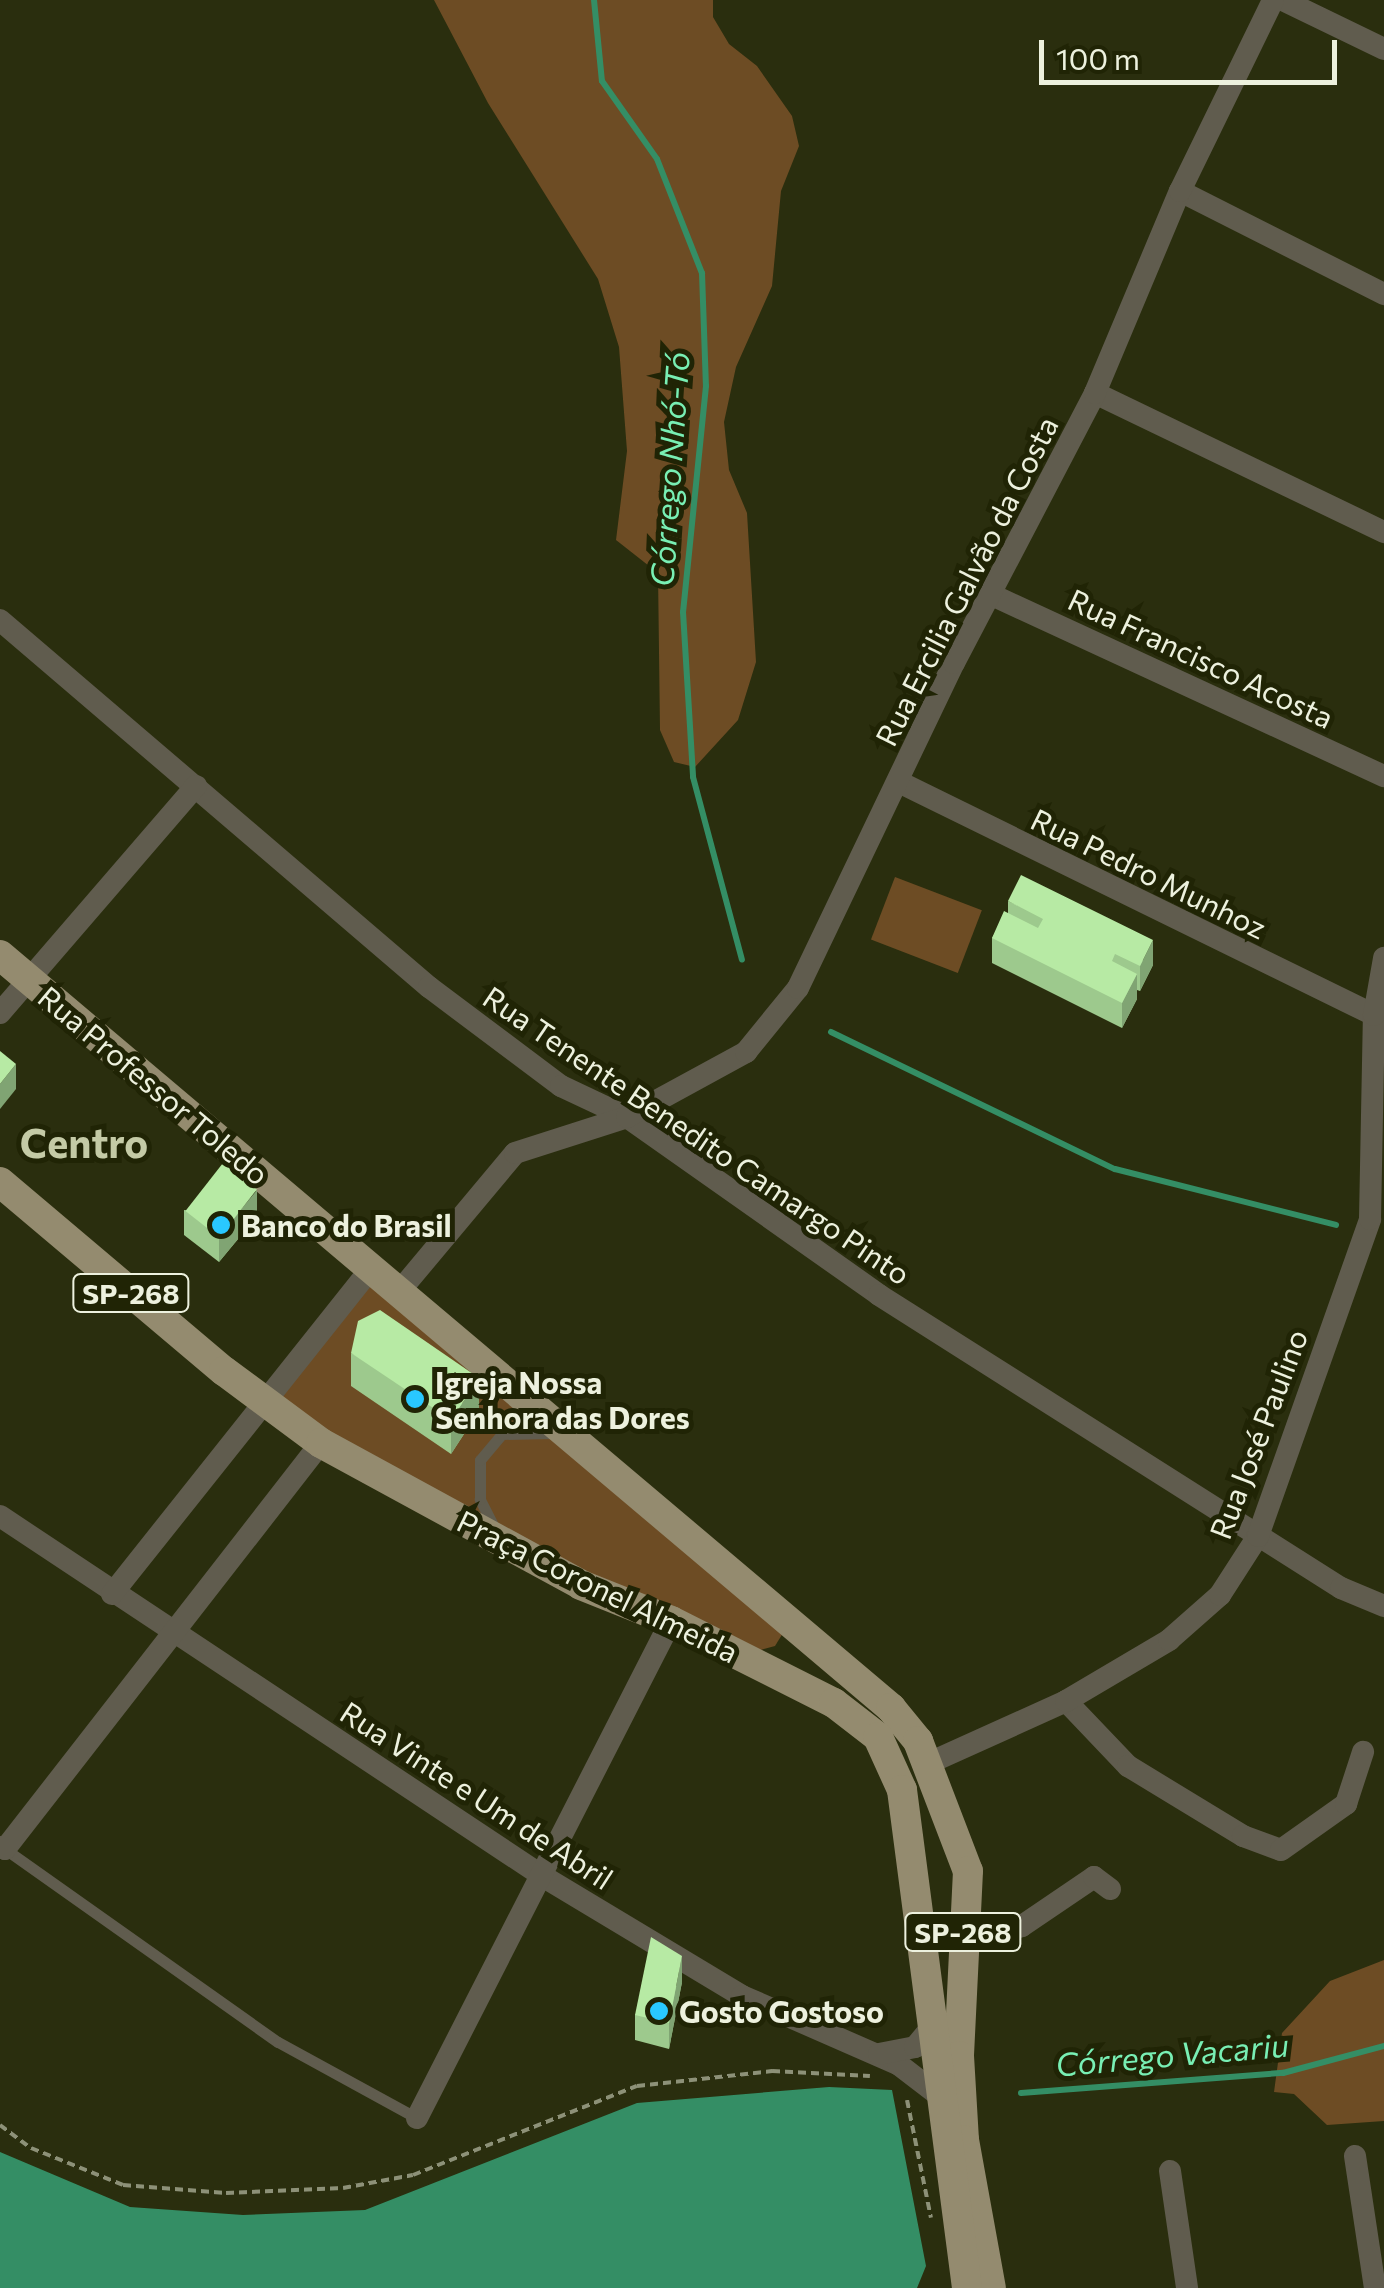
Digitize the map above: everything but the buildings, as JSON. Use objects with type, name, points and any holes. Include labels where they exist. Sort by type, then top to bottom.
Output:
[{"type":"main road","name":"Rua Professor Toledo","points":[[0,955],[398,1293]]},
{"type":"main road","name":"SP-268","points":[[0,1182],[264,1402]]},
{"type":"main road","name":"Praça Coronel Almeida","points":[[398,1293],[891,1708],[929,1763]]},
{"type":"main road","name":"Praça Coronel Almeida","points":[[264,1402],[322,1443],[506,1545],[671,1621],[834,1703],[878,1737],[902,1790],[920,1912]]},
{"type":"main road","name":"SP-268","points":[[929,1763],[968,1871],[960,1989],[964,2140],[991,2288]]},
{"type":"main road","name":"SP-268","points":[[920,1912],[937,2094],[967,2288]]},
{"type":"main road","points":[[920,1912],[939,1931],[963,1931]]},
{"type":"street","name":"Rua Ercilia Galvão da Costa","points":[[398,1293],[515,1153],[627,1117],[746,1052],[798,988],[1095,393],[1180,190],[1273,0]]},
{"type":"street","points":[[1283,0],[1384,48]]},
{"type":"street","points":[[1180,190],[1384,294]]},
{"type":"street","points":[[1095,393],[1384,532]]},
{"type":"street","name":"Rua Francisco Acosta","points":[[992,595],[1384,776]]},
{"type":"street","name":"Rua Tenente Benedito Camargo Pinto","points":[[0,620],[430,988],[561,1086],[627,1117],[879,1295],[1341,1588],[1384,1606]]},
{"type":"street","name":"Rua Pedro Munhoz","points":[[898,782],[1374,1015]]},
{"type":"street","points":[[0,1013],[196,786]]},
{"type":"street","name":"Rua José Paulino","points":[[929,1763],[1066,1701],[1169,1640],[1220,1594],[1258,1536],[1370,1218],[1374,1015],[1384,958]]},
{"type":"street","points":[[112,1594],[371,1268]]},
{"type":"street","points":[[2,1848],[174,1636],[322,1443]]},
{"type":"street","name":"Rua Vinte e Um de Abril","points":[[0,1516],[174,1636],[544,1877],[742,1996],[876,2054],[937,2094]]},
{"type":"street","points":[[416,2118],[544,1877],[671,1621]]},
{"type":"street","points":[[1066,1701],[1128,1766],[1243,1836],[1281,1850],[1346,1804],[1363,1752]]},
{"type":"street","points":[[963,1931],[1022,1926],[1094,1877],[1110,1889]]},
{"type":"street","points":[[876,2054],[915,2047],[960,1989]]},
{"type":"street","points":[[1355,2156],[1376,2288]]},
{"type":"street","points":[[1170,2171],[1188,2288]]},
{"type":"lane","points":[[506,1545],[480,1499],[480,1460],[489,1444],[516,1430],[570,1439]]},
{"type":"lane","points":[[2,1848],[278,2042],[416,2118]]},
{"type":"path","points":[[0,2125],[31,2148],[122,2185],[226,2193],[343,2188],[413,2175],[637,2086],[772,2071],[887,2080]]},
{"type":"path","points":[[903,2085],[935,2237]]},
{"type":"shaded area","points":[[434,0],[713,0],[713,17],[729,44],[757,66],[792,116],[799,146],[781,191],[772,286],[736,367],[724,422],[729,470],[747,513],[756,662],[738,720],[695,767],[674,762],[660,730],[658,573],[616,540],[627,451],[619,347],[598,279],[488,103]]},
{"type":"shaded area","points":[[895,877],[982,910],[958,973],[871,940]]},
{"type":"shaded area","points":[[372,1275],[783,1633],[775,1646],[757,1651],[657,1611],[271,1400]]},
{"type":"shaded area","points":[[1384,1960],[1384,2121],[1327,2125],[1294,2094],[1274,2092],[1282,2033],[1330,1981]]},
{"type":"shaded area","points":[[829,2087],[892,2090],[926,2266],[917,2288],[0,2288],[0,2152],[130,2207],[243,2215],[365,2210],[637,2103]]},
{"type":"waterway","name":"Córrego Nhó-Tó","points":[[594,0],[602,81],[657,159],[702,273],[706,386],[683,612],[693,777],[742,960]]},
{"type":"waterway","name":"Córrego Nhó-Tó","points":[[831,1032],[1115,1169],[1336,1225]]},
{"type":"waterway","name":"Córrego Vacariu","points":[[1021,2093],[1283,2073],[1384,2046]]},
{"type":"place","name":"Banco do Brasil","points":[[221,1225]]},
{"type":"place","name":"Igreja Nossa Senhora das Dores","points":[[415,1399]]},
{"type":"place","name":"Gosto Gostoso","points":[[659,2011]]},
{"type":"district","name":"Centro","points":[[84,1142]]}]
